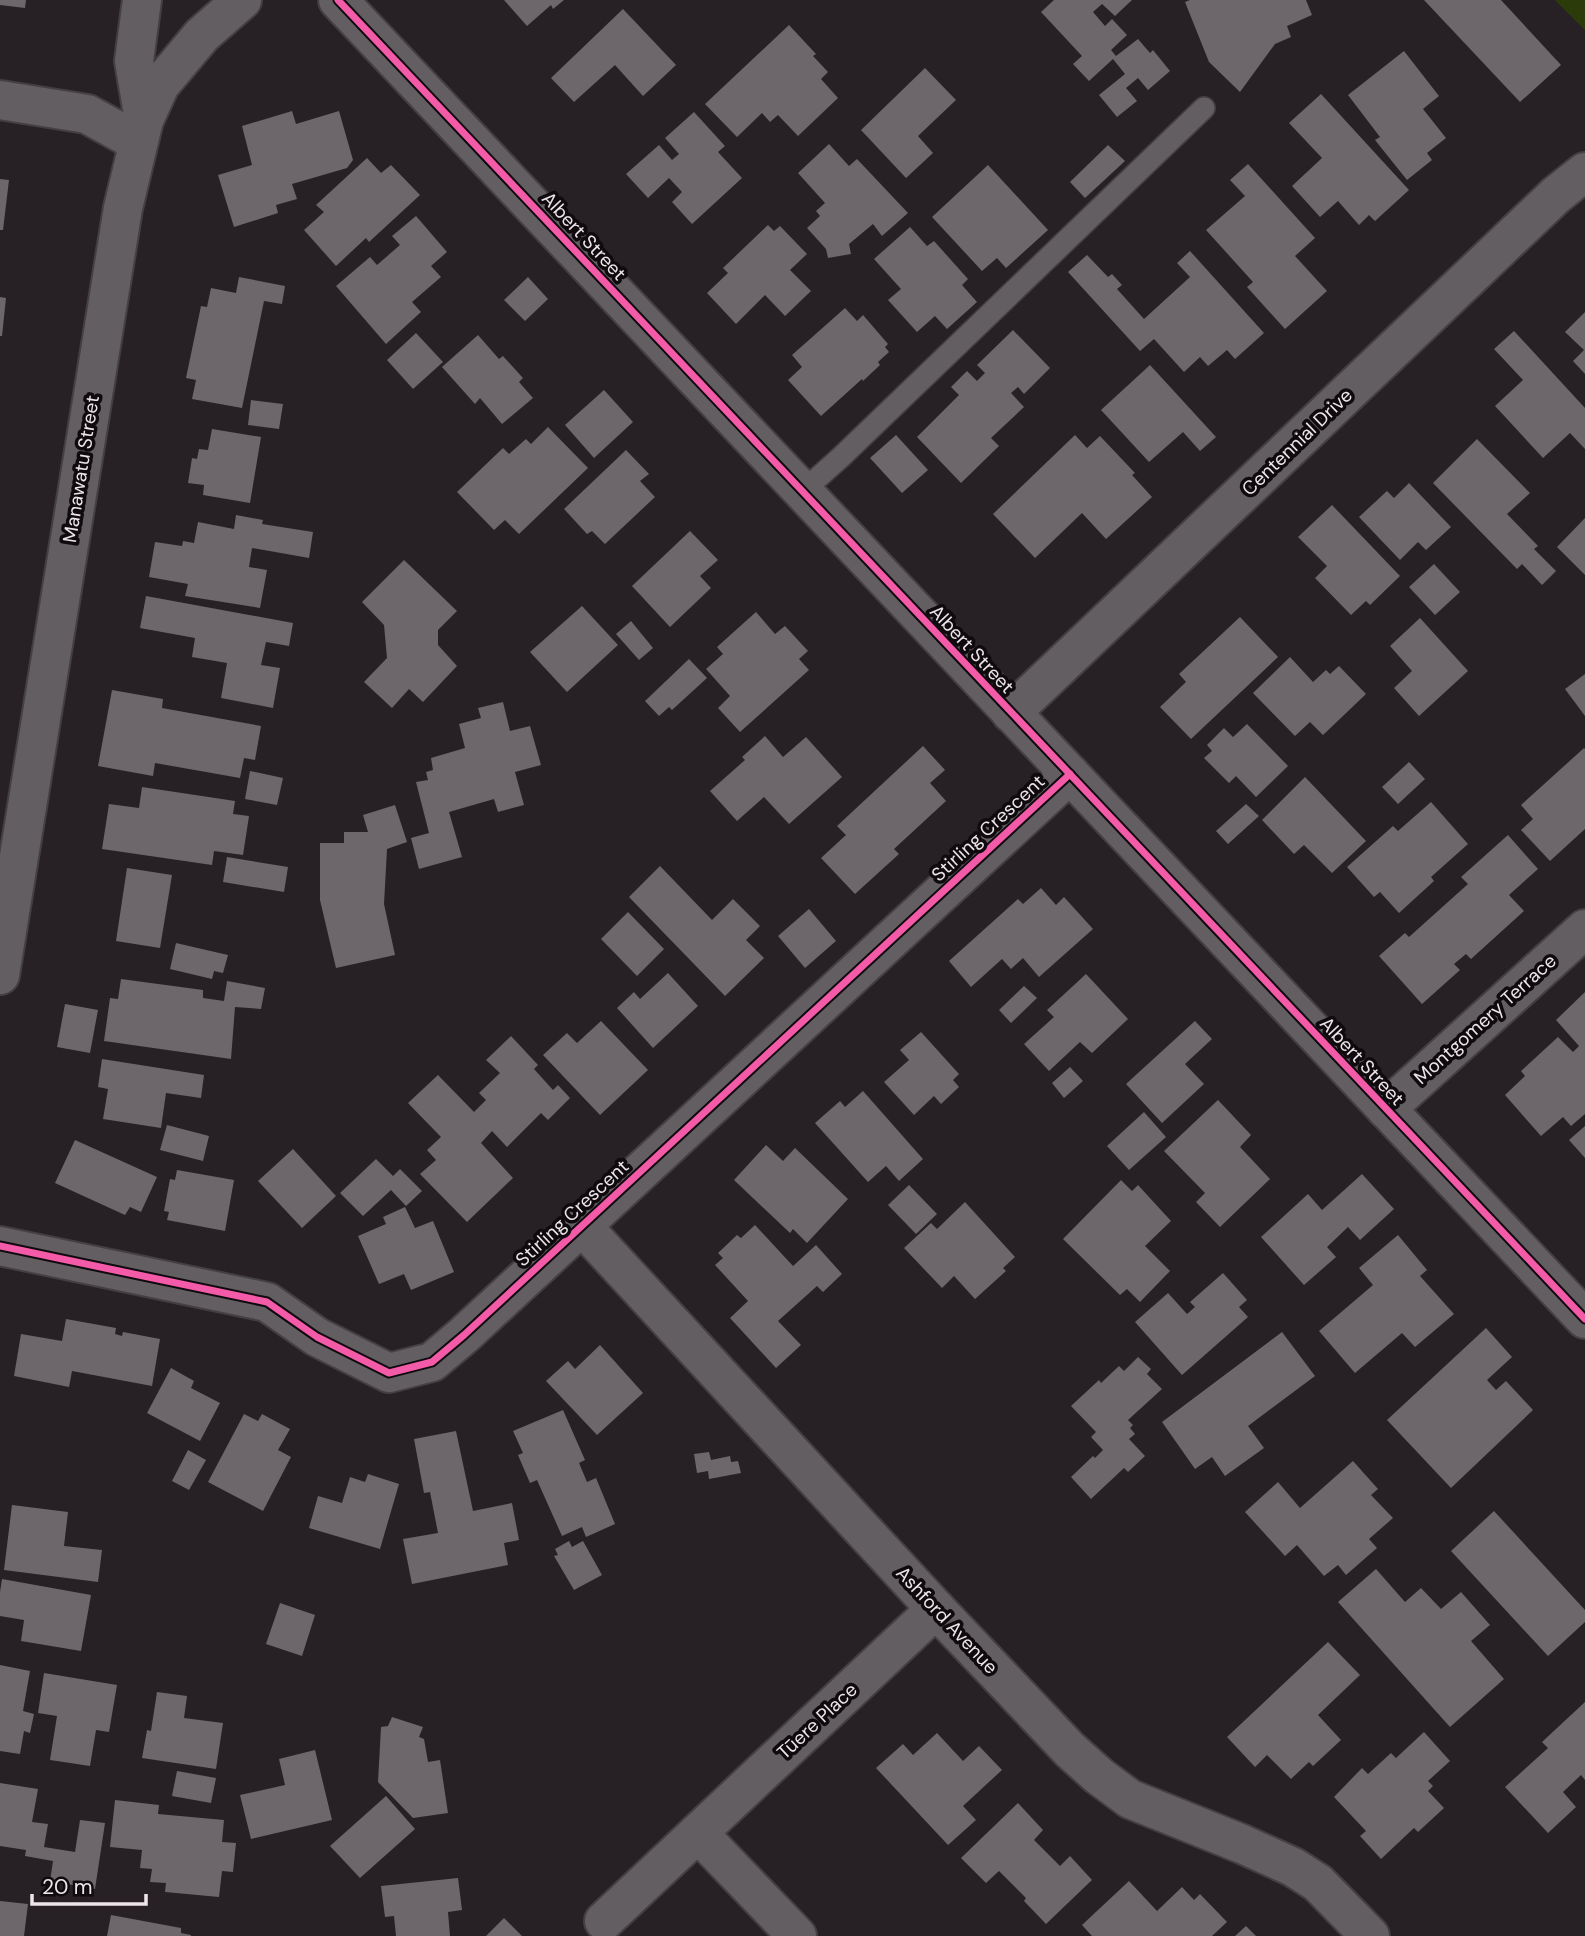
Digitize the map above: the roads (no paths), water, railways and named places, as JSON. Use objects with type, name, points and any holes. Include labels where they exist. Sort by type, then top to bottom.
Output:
[{"type":"street","points":[[0,100],[87,114],[141,131],[134,61],[142,0]]},
{"type":"street","name":"Manawatu Street","points":[[0,975],[123,208],[141,131],[160,85],[202,35],[242,0]]},
{"type":"street","name":"Albert Street","points":[[338,0],[1585,1319]]},
{"type":"street","name":"Centennial Drive","points":[[1011,713],[1556,195],[1585,172]]},
{"type":"street","name":"Stirling Crescent","points":[[0,1246],[267,1302],[317,1337],[389,1373],[432,1362],[1070,774]]},
{"type":"street","name":"Montgomery Terrace","points":[[1386,1108],[1585,929]]},
{"type":"street","name":"Ashford Avenue","points":[[581,1225],[1070,1750],[1130,1799],[1293,1867],[1318,1883],[1370,1936]]},
{"type":"street","name":"Tūere Place","points":[[604,1921],[936,1609]]},
{"type":"street","points":[[698,1833],[797,1936]]},
{"type":"lane","points":[[803,491],[1204,108]]}]
